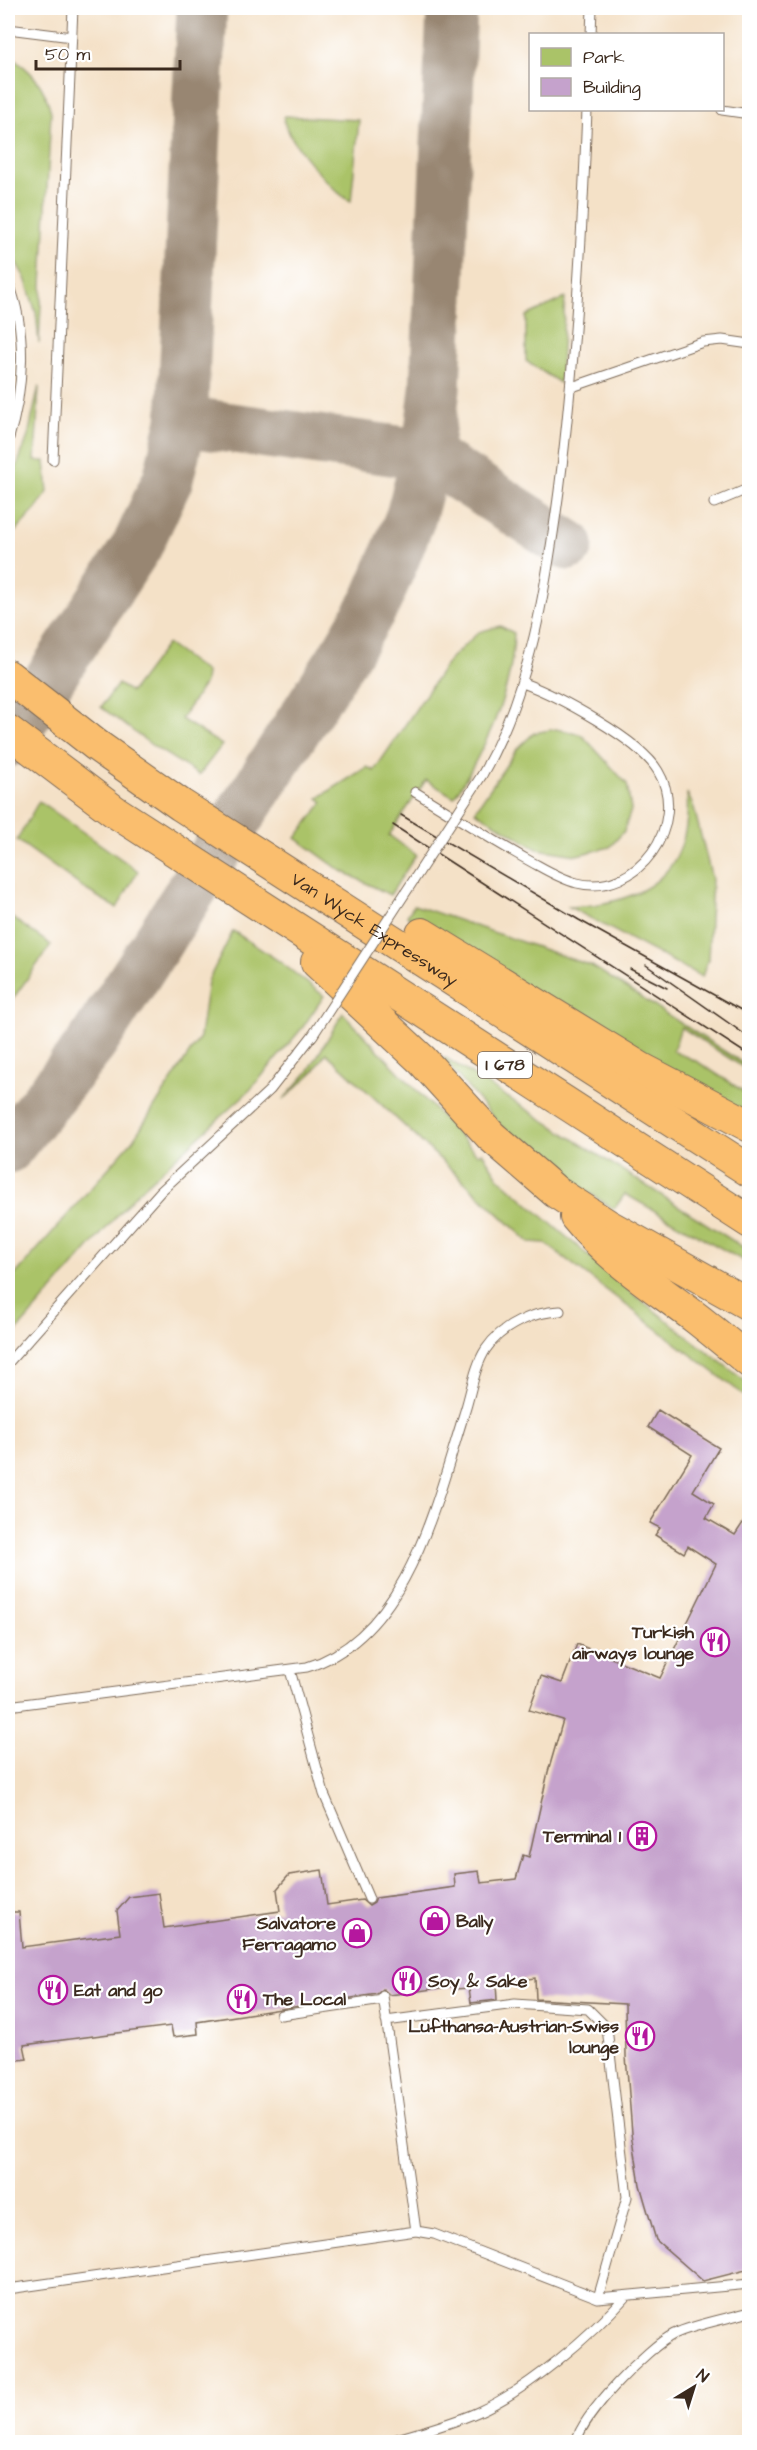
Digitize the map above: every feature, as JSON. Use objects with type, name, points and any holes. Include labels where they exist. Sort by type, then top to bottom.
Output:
[{"type":"highway","name":"Van Wyck Expressway","points":[[8,676],[143,779],[750,1171]]},
{"type":"highway","name":"I 678","points":[[8,732],[114,811],[750,1222]]},
{"type":"highway","points":[[300,881],[339,884],[640,1068],[750,1126]]},
{"type":"highway","points":[[261,906],[422,1060],[491,1136],[556,1192],[607,1225],[750,1305]]},
{"type":"highway","points":[[556,1192],[597,1243],[750,1362]]},
{"type":"highway","points":[[696,1318],[750,1346]]},
{"type":"lane","points":[[53,460],[74,8]]},
{"type":"lane","points":[[591,33],[592,8]]},
{"type":"lane","points":[[8,29],[72,37]]},
{"type":"lane","points":[[724,110],[750,114]]},
{"type":"lane","points":[[8,1363],[154,1197],[270,1090],[313,1035],[482,775],[506,729],[523,683],[553,535],[572,387],[587,111]]},
{"type":"lane","points":[[8,281],[18,317],[21,354],[19,391],[8,441]]},
{"type":"lane","points":[[572,387],[703,342],[722,340],[750,344]]},
{"type":"lane","points":[[714,503],[750,488]]},
{"type":"lane","points":[[415,792],[508,849],[576,883],[590,885],[618,880],[648,858],[663,835],[668,797],[658,771],[649,758],[555,697],[523,683]]},
{"type":"lane","points":[[8,1706],[290,1670],[316,1665],[349,1646],[381,1614],[420,1548],[486,1349],[506,1330],[526,1317],[560,1311]]},
{"type":"lane","points":[[290,1670],[324,1794],[369,1899]]},
{"type":"lane","points":[[281,2015],[383,1998],[416,2231]]},
{"type":"lane","points":[[386,2021],[515,2004],[588,2009],[607,2028],[627,2197],[598,2298]]},
{"type":"lane","points":[[8,2289],[416,2231],[434,2234],[598,2298],[750,2284]]},
{"type":"lane","points":[[386,2442],[459,2419],[494,2404],[597,2329],[626,2296]]},
{"type":"lane","points":[[576,2442],[578,2432],[597,2404],[628,2372],[674,2334],[750,2313]]},
{"type":"green space","points":[[8,56],[24,66],[36,79],[45,94],[51,112],[39,343],[36,313],[25,278],[8,248]]},
{"type":"green space","points":[[284,116],[359,120],[351,201],[334,188],[310,163],[290,135]]},
{"type":"green space","points":[[565,298],[560,383],[526,361],[526,316]]},
{"type":"green space","points":[[39,386],[35,461],[45,461],[48,492],[8,539],[8,490],[28,436]]},
{"type":"green space","points":[[500,626],[514,633],[509,676],[495,719],[476,760],[454,797],[426,780],[389,835],[416,855],[390,895],[340,870],[296,838],[323,802],[318,798],[367,767],[374,771],[449,660],[479,632]]},
{"type":"green space","points":[[167,644],[206,672],[205,683],[181,719],[222,745],[199,775],[153,746],[101,707],[118,684],[131,692]]},
{"type":"green space","points":[[556,729],[582,735],[627,784],[631,810],[624,831],[610,847],[577,855],[537,849],[475,811],[517,749],[534,733]]},
{"type":"green space","points":[[687,793],[694,808],[712,879],[708,959],[702,977],[569,907],[596,905],[620,899],[658,880],[672,864],[682,845],[687,821]]},
{"type":"green space","points":[[39,801],[138,871],[117,908],[88,891],[17,840]]},
{"type":"green space","points":[[414,905],[592,966],[749,1067],[749,1071],[681,1027],[673,1051],[698,1062],[749,1095],[749,1115],[632,1057],[407,916]]},
{"type":"green space","points":[[8,915],[51,945],[8,1006]]},
{"type":"green space","points":[[233,931],[279,961],[324,996],[303,1027],[251,1089],[135,1195],[8,1341],[8,1283],[133,1140],[200,1037],[208,981]]},
{"type":"green space","points":[[343,1013],[477,1154],[482,1152],[498,1177],[632,1293],[749,1384],[749,1399],[545,1243],[529,1242],[326,1053],[314,1071],[283,1100],[308,1072]]},
{"type":"green space","points":[[442,1058],[446,1058],[749,1251],[749,1264],[625,1194],[614,1209],[580,1187],[561,1167],[560,1180],[513,1140]]},
{"type":"building","name":"Terminal 1","points":[[658,1410],[719,1448],[693,1491],[714,1504],[706,1518],[735,1535],[750,1512],[750,2269],[703,2281],[656,2240],[640,2185],[632,2133],[626,2056],[625,2004],[536,1999],[535,1978],[496,1983],[497,2000],[471,2003],[469,1988],[455,1989],[454,1986],[390,1995],[383,1989],[377,1994],[197,2022],[198,2034],[173,2037],[171,2026],[24,2045],[27,2059],[8,2061],[8,1912],[19,1912],[22,1947],[120,1934],[117,1911],[129,1897],[159,1893],[164,1928],[280,1911],[277,1889],[289,1875],[322,1870],[327,1905],[362,1900],[369,1906],[376,1898],[455,1887],[454,1874],[479,1871],[481,1883],[516,1879],[523,1855],[529,1857],[548,1772],[563,1720],[529,1710],[541,1676],[562,1683],[577,1644],[660,1678],[716,1564],[688,1546],[684,1553],[655,1535],[660,1528],[650,1523],[692,1455],[648,1427]]},
{"type":"taxiway","points":[[8,742],[137,546],[168,479],[182,421],[202,8]]},
{"type":"taxiway","points":[[8,1148],[92,1043],[346,652],[376,601],[411,516],[427,455],[435,389],[452,8]]},
{"type":"taxiway","points":[[182,421],[427,455],[568,545]]},
{"type":"tram line","points":[[401,815],[579,920],[750,1015]]},
{"type":"tram line","points":[[393,825],[750,1056]]},
{"type":"tram line","points":[[646,965],[750,1038]]},
{"type":"tram line","points":[[630,969],[667,988]]},
{"type":"place","name":"Turkish airways lounge","points":[[715,1642]]},
{"type":"place","name":"Terminal 1","points":[[642,1836]]},
{"type":"place","name":"Bally","points":[[435,1921]]},
{"type":"place","name":"Salvatore Ferragamo","points":[[357,1933]]},
{"type":"place","name":"Soy & Sake","points":[[407,1981]]},
{"type":"place","name":"Eat and go","points":[[53,1990]]},
{"type":"place","name":"The Local","points":[[242,1999]]},
{"type":"place","name":"Lufthansa-Austrian-Swiss lounge","points":[[640,2036]]}]
